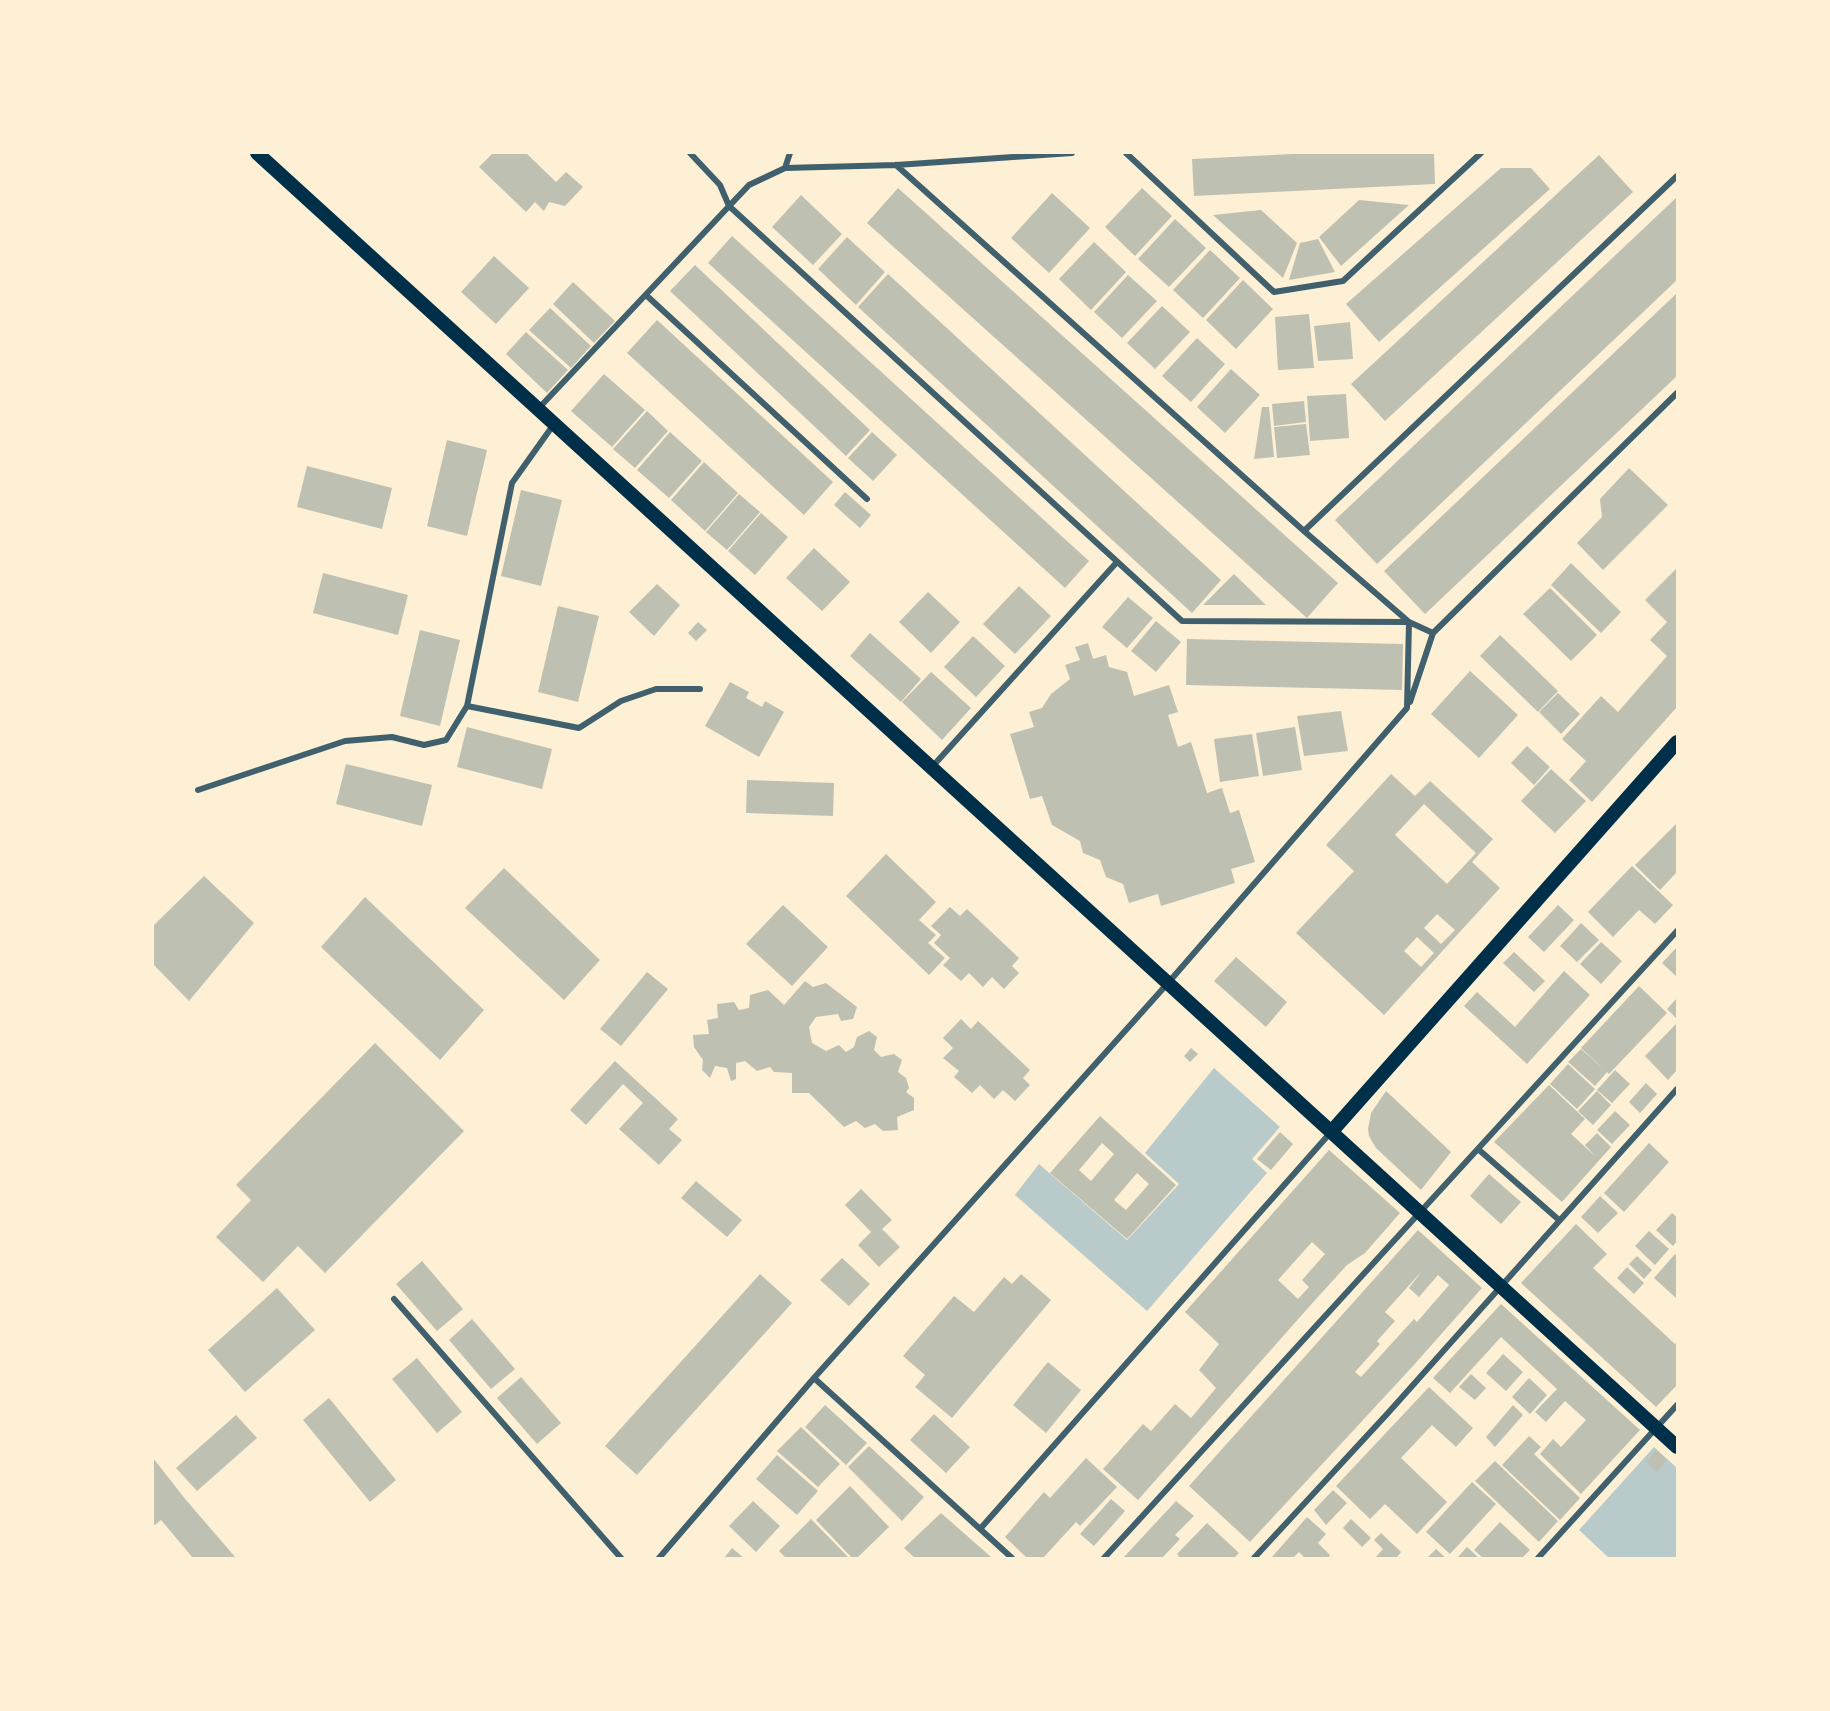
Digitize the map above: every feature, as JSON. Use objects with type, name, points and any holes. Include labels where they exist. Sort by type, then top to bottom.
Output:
[{"type":"main road","points":[[257,153],[1677,1447]]},
{"type":"main road","points":[[1332,1131],[1677,742]]},
{"type":"street","points":[[690,153],[720,185],[729,206],[1182,621],[1409,622]]},
{"type":"street","points":[[785,168],[790,153]]},
{"type":"street","points":[[538,409],[749,185],[785,168],[896,165],[1072,153]]},
{"type":"street","points":[[1126,153],[1274,292],[1342,282],[1481,153]]},
{"type":"street","points":[[896,165],[1304,531],[1409,622],[1433,633]]},
{"type":"street","points":[[1304,531],[1677,176]]},
{"type":"street","points":[[646,295],[867,499]]},
{"type":"street","points":[[659,1558],[814,1378],[1168,982],[1407,708],[1433,633],[1677,393]]},
{"type":"street","points":[[198,790],[345,741],[392,737],[424,745],[446,740],[467,706],[512,483],[554,423]]},
{"type":"street","points":[[932,767],[1117,562]]},
{"type":"street","points":[[1407,708],[1409,622]]},
{"type":"street","points":[[467,706],[579,728],[621,701],[656,689],[700,689]]},
{"type":"street","points":[[1104,1558],[1677,931]]},
{"type":"street","points":[[1254,1558],[1388,1413],[1677,1089]]},
{"type":"street","points":[[980,1529],[1332,1131]]},
{"type":"street","points":[[1478,1149],[1559,1220]]},
{"type":"street","points":[[394,1299],[621,1558]]},
{"type":"street","points":[[814,1378],[1012,1558]]},
{"type":"street","points":[[1538,1558],[1677,1405]]},
{"type":"shaded area","points":[[1214,1068],[1280,1127],[1252,1159],[1267,1173],[1147,1311],[1015,1195],[1039,1164],[1127,1240],[1179,1184],[1145,1153]]},
{"type":"shaded area","points":[[1654,1447],[1677,1468],[1677,1558],[1609,1558],[1579,1530]]},
{"type":"building","points":[[493,153],[526,153],[556,182],[566,172],[583,187],[565,206],[549,202],[544,211],[535,202],[526,212],[479,167]]},
{"type":"building","points":[[1313,153],[1434,153],[1435,184],[1194,196],[1192,159]]},
{"type":"building","points":[[1599,155],[1633,192],[1385,421],[1351,384]]},
{"type":"building","points":[[1501,168],[1531,168],[1550,189],[1379,342],[1346,304]]},
{"type":"building","points":[[898,188],[1338,583],[1307,618],[867,223]]},
{"type":"building","points":[[1142,188],[1172,216],[1135,256],[1105,227]]},
{"type":"building","points":[[1052,193],[1090,228],[1049,273],[1011,238]]},
{"type":"building","points":[[801,195],[842,234],[813,265],[772,227]]},
{"type":"building","points":[[1677,197],[1677,280],[1377,564],[1335,520]]},
{"type":"building","points":[[1359,200],[1409,205],[1341,266],[1319,237]]},
{"type":"building","points":[[1261,210],[1297,243],[1283,278],[1213,215]]},
{"type":"building","points":[[1175,219],[1206,248],[1169,287],[1138,259]]},
{"type":"building","points":[[732,236],[1089,561],[1065,588],[708,263]]},
{"type":"building","points":[[847,237],[885,272],[856,305],[818,269]]},
{"type":"building","points":[[1318,239],[1335,272],[1289,280],[1300,243]]},
{"type":"building","points":[[1094,242],[1126,272],[1091,310],[1059,279]]},
{"type":"building","points":[[1210,250],[1240,278],[1203,318],[1173,290]]},
{"type":"building","points":[[494,256],[529,288],[496,324],[461,292]]},
{"type":"building","points":[[695,265],[870,430],[846,456],[670,291]]},
{"type":"building","points":[[888,274],[1221,580],[1192,613],[858,307]]},
{"type":"building","points":[[1128,275],[1157,301],[1122,338],[1094,312]]},
{"type":"building","points":[[1243,280],[1273,309],[1236,349],[1206,320]]},
{"type":"building","points":[[573,282],[615,321],[594,343],[553,304]]},
{"type":"building","points":[[1677,293],[1677,376],[1425,614],[1384,571]]},
{"type":"building","points":[[1162,306],[1190,332],[1155,369],[1127,343]]},
{"type":"building","points":[[550,308],[591,346],[571,368],[529,330]]},
{"type":"building","points":[[1309,314],[1314,368],[1278,370],[1275,317]]},
{"type":"building","points":[[657,320],[833,482],[804,515],[627,353]]},
{"type":"building","points":[[1350,322],[1353,359],[1318,361],[1314,326]]},
{"type":"building","points":[[526,332],[568,370],[547,393],[506,354]]},
{"type":"building","points":[[1197,338],[1225,364],[1191,402],[1162,376]]},
{"type":"building","points":[[1231,369],[1260,395],[1225,433],[1197,407]]},
{"type":"building","points":[[604,374],[645,410],[612,447],[571,411]]},
{"type":"building","points":[[1346,394],[1349,438],[1310,441],[1307,396]]},
{"type":"building","points":[[1304,401],[1306,422],[1274,426],[1272,404]]},
{"type":"building","points":[[1262,407],[1269,407],[1274,457],[1254,459]]},
{"type":"building","points":[[647,411],[668,431],[635,468],[613,449]]},
{"type":"building","points":[[1306,424],[1310,455],[1277,458],[1274,427]]},
{"type":"building","points":[[670,432],[702,461],[669,498],[637,470]]},
{"type":"building","points":[[872,432],[897,455],[873,481],[848,458]]},
{"type":"building","points":[[447,440],[487,450],[467,536],[427,526]]},
{"type":"building","points":[[704,462],[738,493],[705,531],[671,500]]},
{"type":"building","points":[[307,466],[392,488],[382,529],[297,507]]},
{"type":"building","points":[[1629,468],[1668,505],[1603,570],[1577,543],[1602,517],[1600,499]]},
{"type":"building","points":[[521,490],[562,500],[541,586],[501,576]]},
{"type":"building","points":[[845,492],[871,515],[860,528],[834,505]]},
{"type":"building","points":[[739,494],[760,512],[727,550],[706,532]]},
{"type":"building","points":[[761,513],[788,537],[755,575],[728,551]]},
{"type":"building","points":[[814,548],[850,582],[822,611],[786,578]]},
{"type":"building","points":[[1571,563],[1621,612],[1601,633],[1551,585]]},
{"type":"building","points":[[1677,568],[1677,707],[1592,802],[1569,780],[1586,761],[1562,739],[1601,696],[1618,712],[1667,656],[1650,640],[1667,622],[1645,600]]},
{"type":"building","points":[[323,573],[408,595],[398,635],[313,613]]},
{"type":"building","points":[[1234,574],[1266,605],[1203,605]]},
{"type":"building","points":[[657,584],[680,605],[654,636],[629,612]]},
{"type":"building","points":[[1019,586],[1051,616],[1015,654],[983,624]]},
{"type":"building","points":[[1550,588],[1597,635],[1571,661],[1523,614]]},
{"type":"building","points":[[928,592],[960,622],[931,653],[899,622]]},
{"type":"building","points":[[1128,597],[1153,618],[1127,648],[1102,627]]},
{"type":"building","points":[[558,606],[599,616],[578,702],[538,692]]},
{"type":"building","points":[[1156,621],[1181,642],[1156,672],[1131,651]]},
{"type":"building","points":[[698,622],[707,630],[696,641],[688,633]]},
{"type":"building","points":[[420,630],[460,640],[440,726],[400,716]]},
{"type":"building","points":[[870,633],[921,679],[901,702],[850,656]]},
{"type":"building","points":[[1500,635],[1558,691],[1538,712],[1480,656]]},
{"type":"building","points":[[973,636],[1005,666],[976,697],[944,667]]},
{"type":"building","points":[[1187,639],[1403,644],[1402,690],[1186,685]]},
{"type":"building","points":[[1088,643],[1093,659],[1106,655],[1109,667],[1127,672],[1134,696],[1169,685],[1178,712],[1168,715],[1178,747],[1191,742],[1207,793],[1222,788],[1230,813],[1239,810],[1255,862],[1231,869],[1235,883],[1161,906],[1158,894],[1129,903],[1123,884],[1106,877],[1100,860],[1083,853],[1080,841],[1052,825],[1042,796],[1030,799],[1010,734],[1034,727],[1029,712],[1042,708],[1051,694],[1070,679],[1065,665],[1080,660],[1075,647]]},
{"type":"building","points":[[1470,671],[1518,715],[1479,758],[1431,714]]},
{"type":"building","points":[[931,672],[971,708],[942,740],[902,702]]},
{"type":"building","points":[[730,682],[749,692],[746,698],[762,707],[765,701],[784,712],[759,757],[705,726]]},
{"type":"building","points":[[1558,693],[1580,714],[1561,734],[1539,712]]},
{"type":"building","points":[[1341,711],[1348,751],[1304,756],[1297,716]]},
{"type":"building","points":[[467,727],[552,749],[542,789],[457,767]]},
{"type":"building","points":[[1295,727],[1302,770],[1263,776],[1256,733]]},
{"type":"building","points":[[1252,734],[1259,776],[1220,782],[1214,739]]},
{"type":"building","points":[[1527,746],[1550,767],[1534,785],[1511,763]]},
{"type":"building","points":[[346,764],[432,785],[422,826],[336,804]]},
{"type":"building","points":[[1551,769],[1586,801],[1555,833],[1521,801]]},
{"type":"building","points":[[1391,774],[1415,796],[1430,781],[1493,839],[1472,862],[1500,888],[1384,1015],[1296,933],[1354,871],[1326,845]],"holes":[[[1424,804],[1476,853],[1447,884],[1395,835]],[[1437,914],[1455,930],[1441,944],[1424,928]],[[1417,937],[1434,953],[1421,967],[1404,951]]]},
{"type":"building","points":[[747,780],[834,783],[833,816],[746,813]]},
{"type":"building","points":[[1677,823],[1677,872],[1660,890],[1635,865]]},
{"type":"building","points":[[886,854],[936,902],[919,920],[936,935],[928,943],[945,958],[929,975],[846,896]]},
{"type":"building","points":[[1632,866],[1673,905],[1655,924],[1639,910],[1613,937],[1588,912]]},
{"type":"building","points":[[504,868],[600,960],[564,1000],[465,908]]},
{"type":"building","points":[[204,876],[254,923],[189,1001],[153,964],[153,926]]},
{"type":"building","points":[[365,897],[484,1010],[440,1060],[321,947]]},
{"type":"building","points":[[783,905],[828,947],[792,986],[746,944]]},
{"type":"building","points":[[1558,905],[1574,920],[1544,952],[1528,937]]},
{"type":"building","points":[[950,907],[960,916],[967,909],[1019,958],[1012,966],[1019,973],[1004,989],[992,977],[983,987],[969,973],[961,981],[943,965],[950,958],[934,943],[941,935],[931,926]]},
{"type":"building","points":[[1581,923],[1599,940],[1577,962],[1560,946]]},
{"type":"building","points":[[1601,942],[1622,961],[1601,984],[1580,964]]},
{"type":"building","points":[[1677,947],[1677,977],[1662,963]]},
{"type":"building","points":[[1514,952],[1545,981],[1534,992],[1503,963]]},
{"type":"building","points":[[1236,957],[1287,1002],[1266,1027],[1214,981]]},
{"type":"building","points":[[1564,971],[1590,995],[1527,1064],[1464,1006],[1477,992],[1515,1027]]},
{"type":"building","points":[[647,972],[668,989],[621,1046],[600,1029]]},
{"type":"building","points":[[805,981],[813,987],[826,983],[857,1007],[853,1019],[841,1021],[838,1014],[816,1017],[809,1027],[812,1043],[826,1051],[839,1045],[846,1052],[854,1047],[857,1037],[869,1031],[877,1037],[874,1050],[881,1057],[894,1054],[902,1060],[898,1072],[906,1078],[909,1088],[906,1092],[914,1098],[914,1110],[897,1117],[898,1130],[883,1131],[875,1124],[865,1128],[856,1121],[844,1127],[809,1093],[792,1093],[792,1073],[774,1072],[770,1067],[757,1071],[745,1061],[736,1063],[736,1079],[731,1081],[727,1068],[715,1066],[710,1078],[702,1070],[703,1060],[694,1047],[693,1035],[709,1034],[707,1020],[718,1018],[717,1004],[734,1002],[739,1010],[749,1008],[750,995],[768,990],[784,1005]]},
{"type":"building","points":[[1639,986],[1667,1013],[1595,1086],[1568,1062],[1581,1049],[1606,1071],[1581,1048]]},
{"type":"building","points":[[1677,998],[1677,1019],[1667,1009]]},
{"type":"building","points":[[961,1019],[971,1029],[978,1021],[1030,1070],[1023,1078],[1030,1085],[1015,1101],[1003,1090],[994,1099],[980,1085],[972,1093],[954,1077],[959,1071],[943,1058],[953,1048],[943,1038]]},
{"type":"building","points":[[1677,1023],[1677,1070],[1668,1080],[1645,1056]]},
{"type":"building","points":[[375,1043],[464,1131],[325,1273],[298,1246],[263,1282],[216,1237],[251,1200],[236,1185]]},
{"type":"building","points":[[1191,1048],[1198,1054],[1190,1062],[1184,1056]]},
{"type":"building","points":[[615,1061],[678,1119],[669,1129],[682,1140],[659,1165],[619,1129],[643,1103],[623,1084],[586,1125],[570,1110]]},
{"type":"building","points":[[1568,1064],[1595,1089],[1577,1109],[1550,1084]]},
{"type":"building","points":[[1615,1070],[1630,1084],[1612,1103],[1597,1090]]},
{"type":"building","points":[[1646,1083],[1657,1094],[1640,1113],[1629,1102]]},
{"type":"building","points":[[1549,1085],[1585,1119],[1571,1134],[1595,1156],[1585,1145],[1597,1133],[1611,1147],[1562,1202],[1494,1142]]},
{"type":"building","points":[[1386,1091],[1451,1152],[1421,1190],[1376,1148],[1369,1136],[1371,1113]]},
{"type":"building","points":[[1597,1091],[1611,1105],[1593,1125],[1578,1111]]},
{"type":"building","points":[[1615,1111],[1630,1125],[1612,1144],[1597,1130]]},
{"type":"building","points":[[1100,1116],[1176,1185],[1127,1239],[1050,1173]],"holes":[[[1102,1143],[1114,1154],[1091,1181],[1079,1170]],[[1137,1173],[1149,1184],[1126,1210],[1114,1200]]]},
{"type":"building","points":[[1280,1132],[1293,1144],[1271,1170],[1257,1159]]},
{"type":"building","points":[[1649,1143],[1669,1162],[1624,1212],[1604,1193]]},
{"type":"building","points":[[1329,1150],[1400,1213],[1365,1253],[1347,1265],[1138,1500],[1103,1469],[1143,1424],[1151,1431],[1175,1404],[1191,1418],[1216,1388],[1199,1370],[1219,1344],[1185,1312]],"holes":[[[1312,1242],[1325,1254],[1302,1280],[1309,1287],[1298,1299],[1278,1280]]]},
{"type":"building","points":[[1489,1174],[1521,1202],[1501,1224],[1470,1196]]},
{"type":"building","points":[[696,1181],[742,1220],[727,1237],[681,1198]]},
{"type":"building","points":[[861,1189],[892,1220],[882,1229],[900,1247],[879,1267],[858,1245],[871,1232],[845,1205]]},
{"type":"building","points":[[1600,1196],[1618,1213],[1598,1233],[1581,1217]]},
{"type":"building","points":[[1672,1213],[1677,1217],[1677,1241],[1673,1246],[1656,1230]]},
{"type":"building","points":[[1576,1224],[1607,1254],[1593,1268],[1675,1344],[1677,1342],[1677,1385],[1656,1407],[1521,1283]]},
{"type":"building","points":[[1418,1230],[1482,1288],[1250,1542],[1189,1486]],"holes":[[[1422,1271],[1409,1288],[1419,1297],[1438,1275],[1449,1285],[1417,1322],[1414,1319],[1361,1377],[1355,1372],[1380,1344],[1377,1341],[1395,1321],[1385,1312]]]},
{"type":"building","points":[[1649,1231],[1669,1249],[1655,1265],[1635,1246]]},
{"type":"building","points":[[1675,1254],[1677,1256],[1676,1298],[1654,1278]]},
{"type":"building","points":[[1637,1256],[1652,1270],[1644,1279],[1629,1264]]},
{"type":"building","points":[[842,1258],[870,1284],[849,1306],[820,1280]]},
{"type":"building","points":[[422,1261],[463,1309],[437,1331],[396,1284]]},
{"type":"building","points":[[1627,1267],[1644,1283],[1634,1294],[1617,1278]]},
{"type":"building","points":[[760,1274],[792,1303],[637,1475],[605,1446]]},
{"type":"building","points":[[1021,1274],[1051,1300],[952,1418],[915,1387],[925,1375],[903,1356],[954,1296],[974,1312],[1004,1277],[1012,1284]]},
{"type":"building","points":[[277,1288],[315,1330],[245,1392],[208,1350]]},
{"type":"building","points":[[1501,1304],[1640,1430],[1581,1494],[1540,1454],[1553,1439],[1561,1447],[1586,1420],[1565,1401],[1546,1422],[1535,1412],[1557,1389],[1501,1337],[1450,1393],[1433,1378]]},
{"type":"building","points":[[472,1319],[515,1369],[491,1389],[449,1340]]},
{"type":"building","points":[[1503,1354],[1523,1372],[1506,1391],[1486,1373]]},
{"type":"building","points":[[417,1358],[462,1412],[437,1433],[392,1379]]},
{"type":"building","points":[[1048,1362],[1081,1390],[1046,1433],[1013,1405]]},
{"type":"building","points":[[1471,1374],[1486,1388],[1475,1400],[1459,1387]]},
{"type":"building","points":[[521,1377],[561,1423],[537,1444],[497,1398]]},
{"type":"building","points":[[1529,1378],[1547,1395],[1530,1414],[1512,1397]]},
{"type":"building","points":[[1429,1387],[1473,1428],[1456,1447],[1432,1425],[1401,1458],[1447,1502],[1417,1534],[1385,1504],[1370,1519],[1336,1486]]},
{"type":"building","points":[[329,1398],[396,1480],[370,1502],[303,1420]]},
{"type":"building","points":[[825,1405],[867,1443],[846,1465],[805,1427]]},
{"type":"building","points":[[1513,1405],[1523,1415],[1495,1447],[1486,1437]]},
{"type":"building","points":[[934,1414],[970,1447],[946,1473],[910,1440]]},
{"type":"building","points":[[236,1415],[257,1438],[197,1491],[176,1468]]},
{"type":"building","points":[[801,1427],[840,1464],[818,1487],[777,1451]]},
{"type":"building","points":[[1529,1436],[1541,1447],[1534,1454],[1580,1498],[1560,1520],[1502,1465]]},
{"type":"building","points":[[869,1446],[924,1497],[902,1521],[848,1467]]},
{"type":"building","points":[[1656,1450],[1667,1460],[1657,1472],[1646,1462]]},
{"type":"building","points":[[777,1455],[818,1491],[797,1515],[756,1479]]},
{"type":"building","points":[[153,1458],[236,1558],[193,1558],[161,1520],[155,1525],[153,1523]]},
{"type":"building","points":[[1086,1458],[1117,1487],[1080,1526],[1076,1522],[1043,1558],[1027,1558],[1005,1537],[1044,1492],[1050,1498]]},
{"type":"building","points":[[1495,1461],[1558,1521],[1539,1542],[1475,1481]]},
{"type":"building","points":[[1472,1482],[1496,1504],[1450,1554],[1426,1532]]},
{"type":"building","points":[[850,1486],[889,1527],[857,1558],[852,1558],[816,1520]]},
{"type":"building","points":[[1333,1490],[1347,1503],[1326,1525],[1314,1510]]},
{"type":"building","points":[[1111,1499],[1125,1511],[1094,1546],[1080,1534]]},
{"type":"building","points":[[753,1501],[780,1526],[756,1552],[729,1526]]},
{"type":"building","points":[[1176,1501],[1194,1516],[1175,1535],[1180,1539],[1162,1558],[1123,1558]]},
{"type":"building","points":[[941,1513],[991,1557],[915,1558],[904,1548]]},
{"type":"building","points":[[1307,1517],[1326,1534],[1318,1543],[1330,1555],[1328,1558],[1305,1558],[1299,1552],[1293,1558],[1273,1558],[1272,1557]]},
{"type":"building","points":[[811,1519],[849,1558],[786,1558],[779,1551]]},
{"type":"building","points":[[1351,1519],[1371,1538],[1362,1547],[1343,1528]]},
{"type":"building","points":[[1500,1522],[1530,1550],[1522,1558],[1483,1558],[1474,1550]]},
{"type":"building","points":[[1207,1523],[1239,1553],[1234,1558],[1177,1558],[1179,1556],[1177,1554]]},
{"type":"building","points":[[1381,1533],[1401,1552],[1396,1558],[1375,1558],[1383,1549],[1374,1540]]},
{"type":"building","points":[[1467,1547],[1479,1558],[1457,1558]]},
{"type":"building","points":[[732,1548],[744,1558],[724,1558]]},
{"type":"building","points":[[1436,1549],[1446,1558],[1427,1558]]}]
